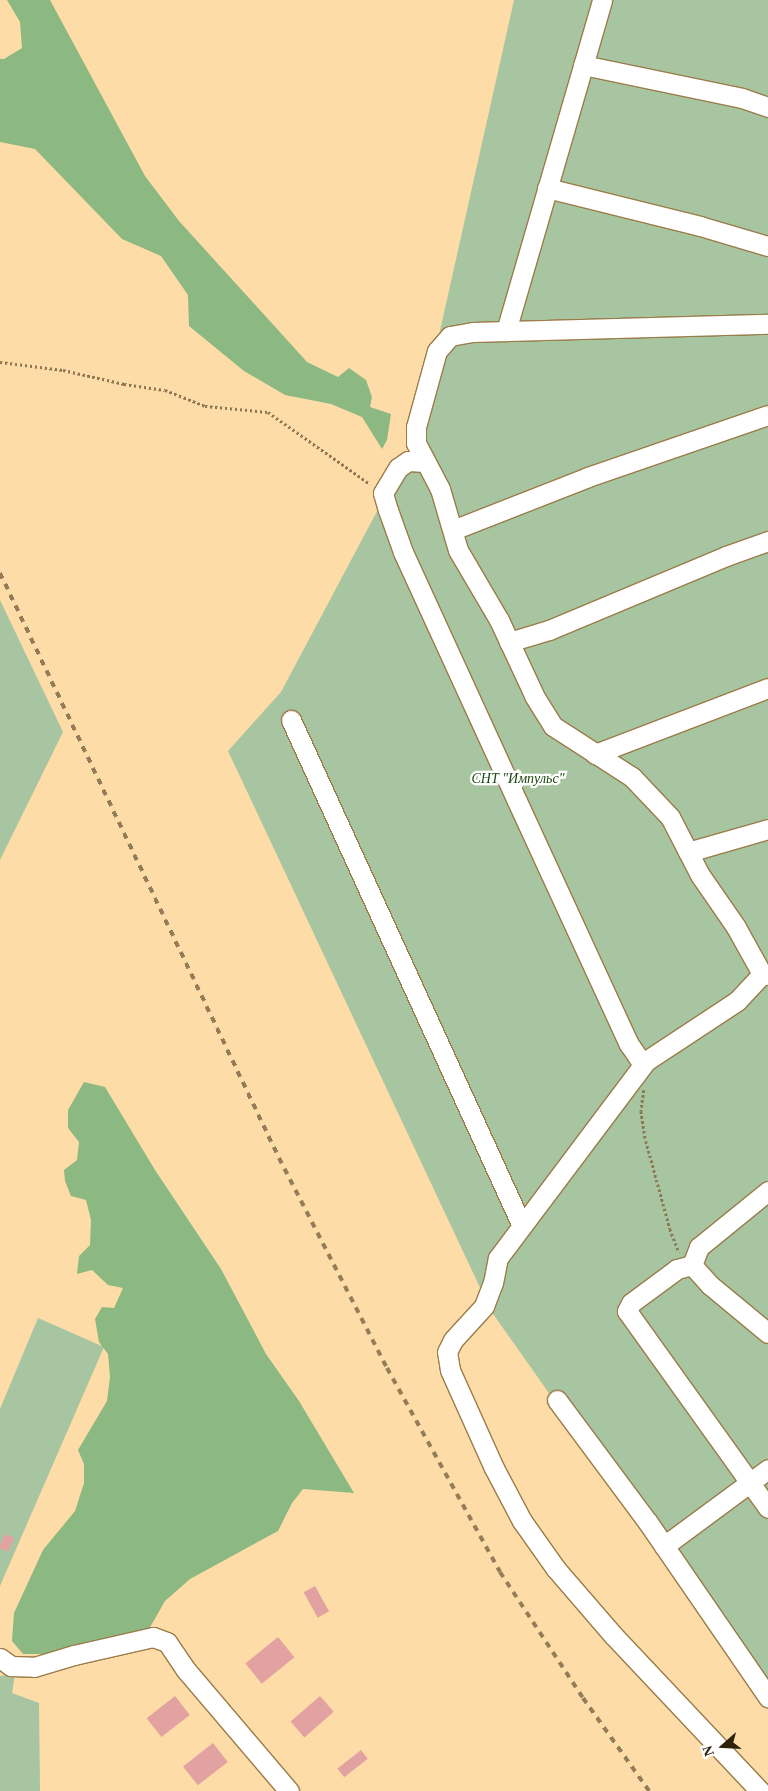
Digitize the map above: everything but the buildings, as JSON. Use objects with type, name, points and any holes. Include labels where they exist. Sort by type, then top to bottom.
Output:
[{"type":"street","points":[[506,331],[602,0]]},
{"type":"street","points":[[583,65],[742,98],[768,108]]},
{"type":"street","points":[[547,188],[700,226],[768,246]]},
{"type":"street","points":[[760,1791],[613,1635],[556,1569],[514,1506],[494,1468],[450,1370],[447,1352],[453,1340],[484,1306],[493,1283],[498,1258],[646,1061],[737,1001],[765,974],[736,927],[700,875],[670,817],[632,777],[553,726],[534,695],[499,620],[458,550],[440,489],[416,443],[416,427],[437,351],[450,336],[473,332],[768,324]]},
{"type":"street","points":[[453,530],[588,477],[768,415]]},
{"type":"street","points":[[425,462],[408,461],[398,468],[383,493],[408,561],[629,1044],[643,1065]]},
{"type":"street","points":[[509,642],[549,630],[726,556],[768,541]]},
{"type":"street","points":[[595,754],[768,688]]},
{"type":"street","points":[[291,720],[522,1226]]},
{"type":"street","points":[[688,852],[768,829]]},
{"type":"street","points":[[692,1265],[699,1247],[768,1191]]},
{"type":"street","points":[[692,1265],[710,1285],[768,1332]]},
{"type":"street","points":[[692,1265],[677,1269],[631,1303],[627,1311],[768,1508]]},
{"type":"street","points":[[557,1400],[664,1546],[768,1697]]},
{"type":"street","points":[[664,1546],[768,1469]]},
{"type":"street","points":[[0,1658],[11,1666],[34,1666],[153,1637],[167,1642],[186,1670],[289,1791]]},
{"type":"path","points":[[0,362],[63,370],[124,384],[165,390],[205,406],[268,412],[383,493]]},
{"type":"path","points":[[643,1065],[645,1082],[640,1111],[646,1141],[670,1229],[679,1251],[692,1265]]},
{"type":"green space","points":[[7,0],[50,0],[145,176],[179,221],[307,362],[338,377],[349,368],[366,380],[372,397],[370,407],[391,414],[387,440],[382,449],[362,417],[331,404],[285,395],[244,371],[189,326],[188,295],[161,256],[122,239],[35,149],[0,142],[0,59],[4,59],[22,48],[20,22]]},
{"type":"green space","name":"СНТ \"Импульс\"","points":[[514,0],[768,0],[768,1704],[491,1311],[228,751],[281,692],[416,438]]},
{"type":"green space","points":[[0,600],[63,732],[0,860]]},
{"type":"green space","points":[[84,1082],[105,1087],[155,1170],[221,1269],[266,1354],[299,1401],[354,1493],[303,1489],[292,1503],[278,1531],[190,1579],[165,1601],[149,1629],[74,1645],[52,1654],[23,1654],[12,1641],[14,1613],[43,1550],[75,1511],[84,1483],[84,1464],[78,1450],[107,1401],[110,1377],[108,1354],[99,1342],[95,1319],[102,1307],[114,1308],[123,1288],[108,1285],[92,1270],[77,1274],[79,1256],[90,1245],[91,1220],[86,1200],[71,1196],[65,1181],[64,1170],[77,1160],[79,1142],[68,1128],[68,1110]]},
{"type":"green space","points":[[38,1318],[104,1347],[0,1586],[0,1409]]},
{"type":"green space","points":[[15,1674],[12,1693],[39,1703],[40,1791],[0,1791],[0,1676]]},
{"type":"railway","points":[[0,573],[279,1158],[387,1368],[500,1572],[583,1698],[649,1791]]}]
